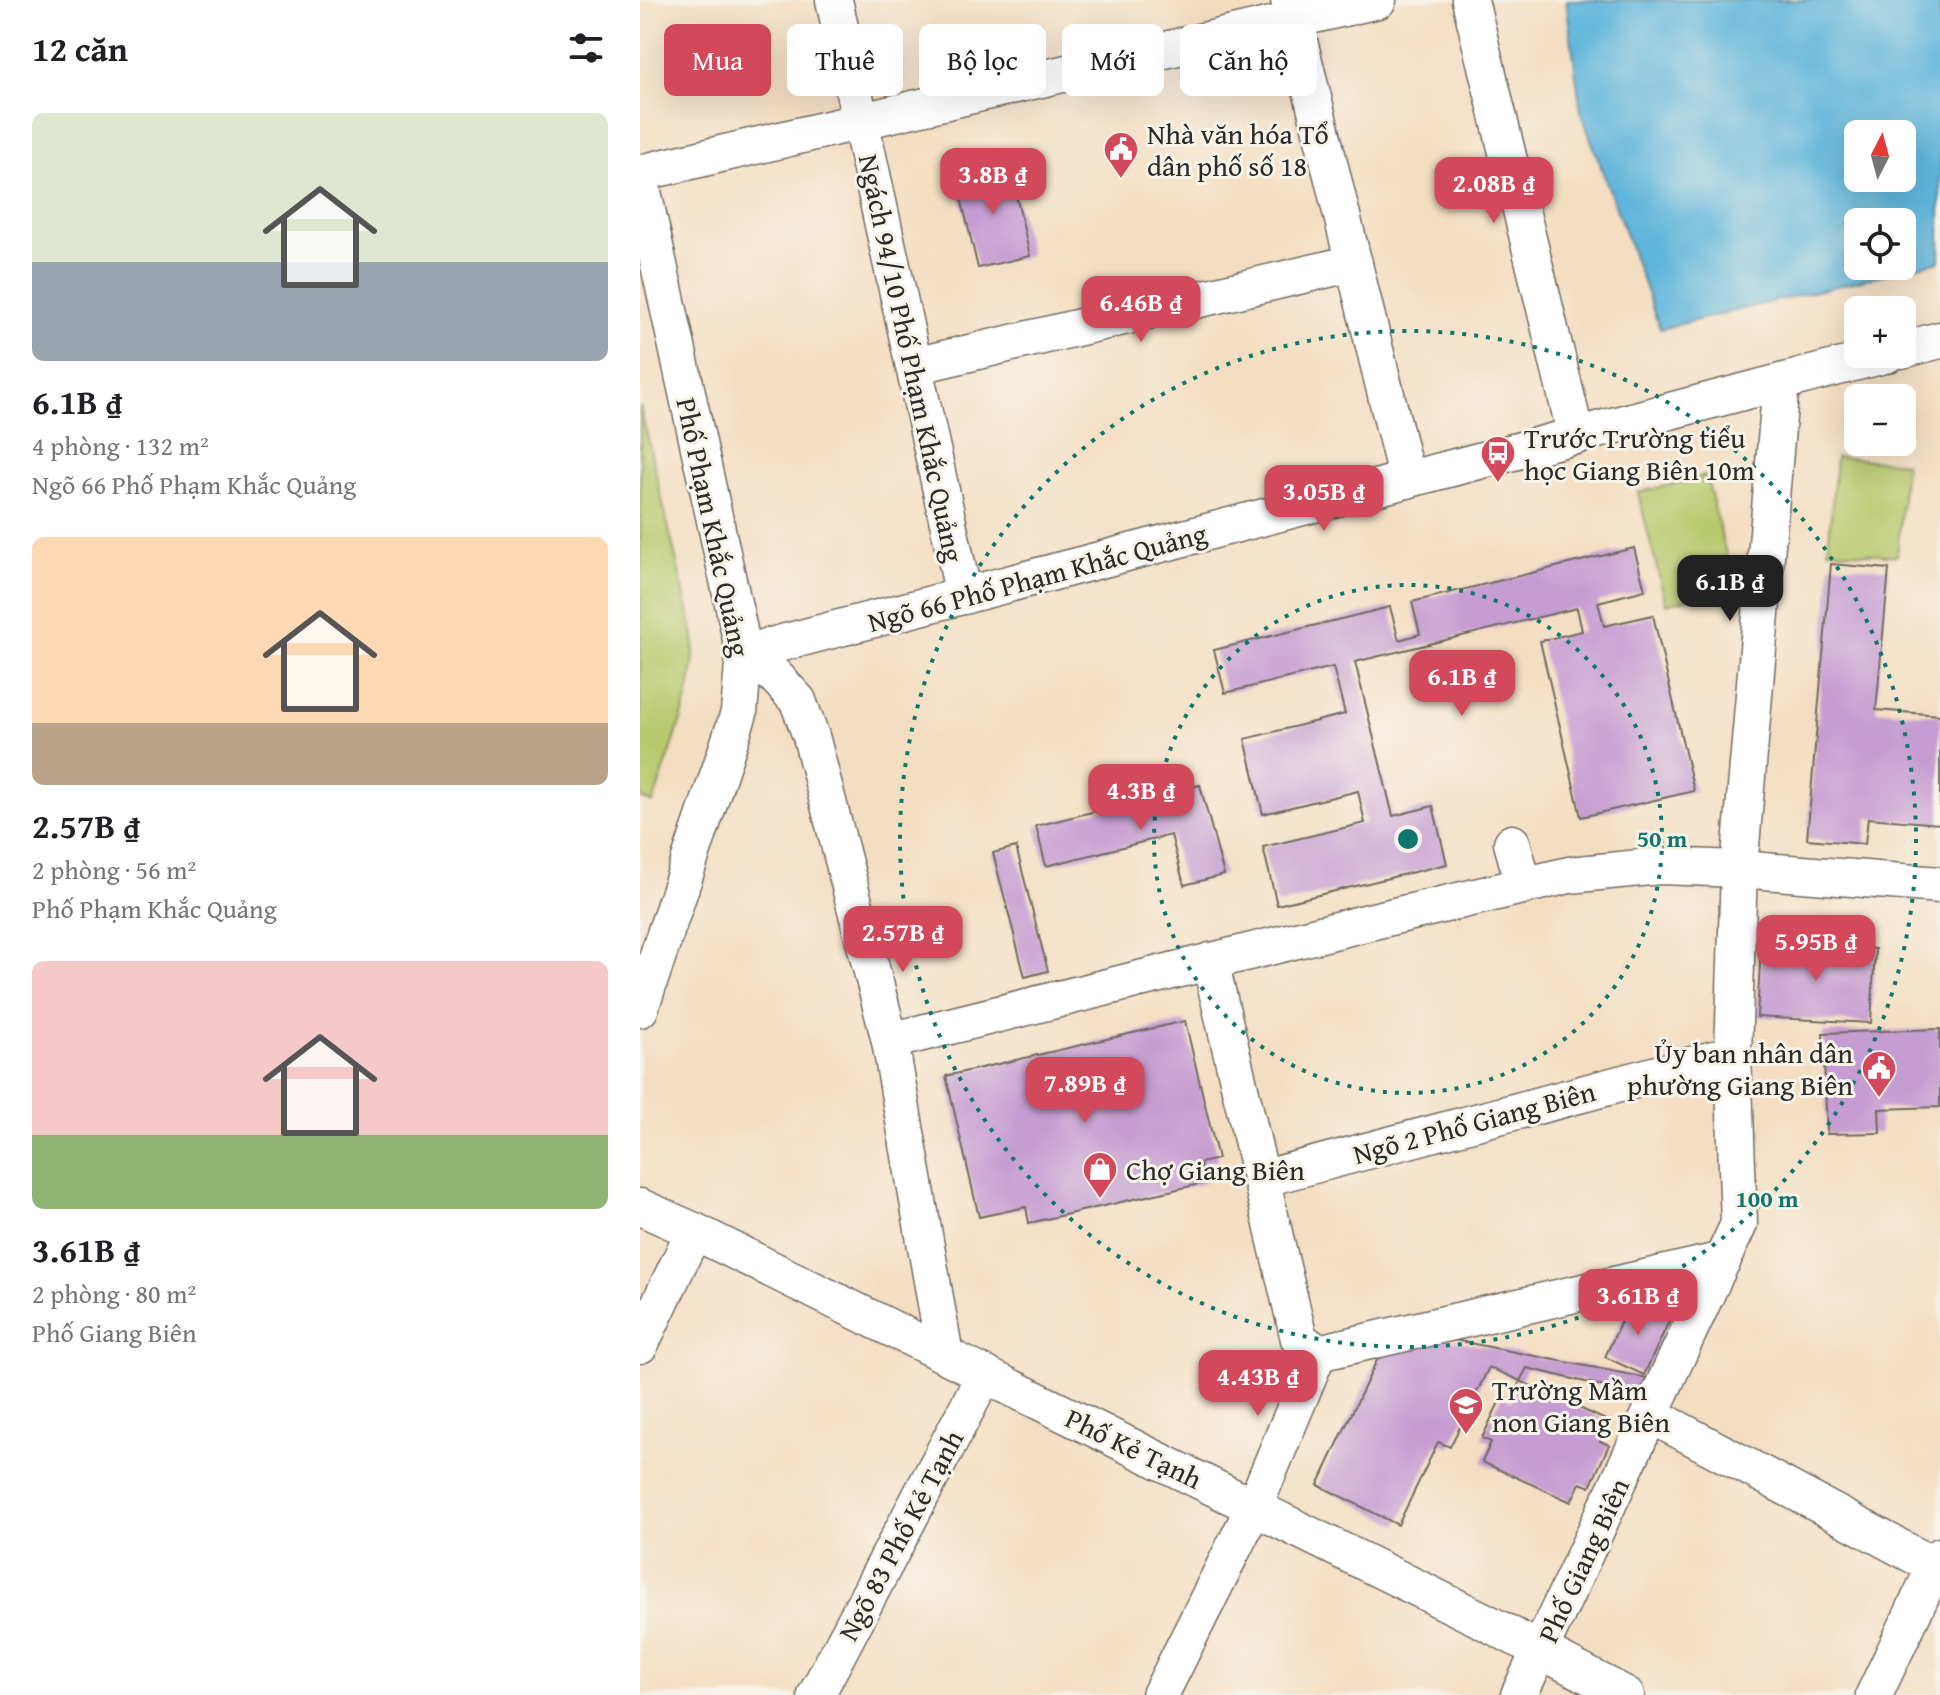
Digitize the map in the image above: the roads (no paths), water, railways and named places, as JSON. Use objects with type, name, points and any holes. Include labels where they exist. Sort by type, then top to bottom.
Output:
[{"type":"street","name":"Ngách 94/10 Phố Phạm Khắc Quảng","points":[[834,0],[964,596]]},
{"type":"street","points":[[640,175],[1292,10],[1378,0]]},
{"type":"street","points":[[1470,0],[1576,436]]},
{"type":"street","points":[[1292,10],[1407,480]]},
{"type":"street","name":"Phố Phạm Khắc Quảng","points":[[640,175],[744,653],[739,713],[640,1009]]},
{"type":"street","points":[[914,366],[1354,263]]},
{"type":"street","points":[[1916,346],[1940,340]]},
{"type":"street","name":"Ngõ 66 Phố Phạm Khắc Quảng","points":[[744,653],[1844,366]]},
{"type":"street","name":"Phố Giang Biên","points":[[1519,1695],[1739,1224],[1733,1054],[1739,869],[1781,382]]},
{"type":"street","points":[[744,653],[775,676],[798,701],[808,726],[890,1041],[945,1355]]},
{"type":"street","points":[[1512,843],[1524,886]]},
{"type":"street","points":[[890,1041],[1569,875],[1660,866],[1940,885]]},
{"type":"street","points":[[1210,961],[1299,1339],[1318,1353],[1723,1260]]},
{"type":"street","name":"Ngõ 2 Phố Giang Biên","points":[[1261,1179],[1733,1054]]},
{"type":"street","name":"Phố Kẻ Tạnh","points":[[640,1207],[1254,1507],[1626,1695]]},
{"type":"street","points":[[640,1345],[694,1231]]},
{"type":"street","points":[[1160,1695],[1254,1507],[1318,1353]]},
{"type":"street","name":"Ngõ 83 Phố Kẻ Tạnh","points":[[816,1695],[985,1374]]},
{"type":"street","points":[[1651,1415],[1938,1564],[1874,1695]]},
{"type":"water","points":[[1566,0],[1940,0],[1940,261],[1916,267],[1916,208],[1844,208],[1844,280],[1862,280],[1660,329],[1581,112]]},
{"type":"place","name":"Nhà văn hóa Tổ dân phố số 18","points":[[1121,180]]},
{"type":"place","name":"Trước Trường tiểu học Giang Biên 10m","points":[[1498,484]]},
{"type":"place","name":"Ủy ban nhân dân phường Giang Biên","points":[[1879,1099]]},
{"type":"place","name":"Chợ Giang Biên","points":[[1100,1200]]},
{"type":"place","name":"Trường Mầm non Giang Biên","points":[[1466,1436]]}]
